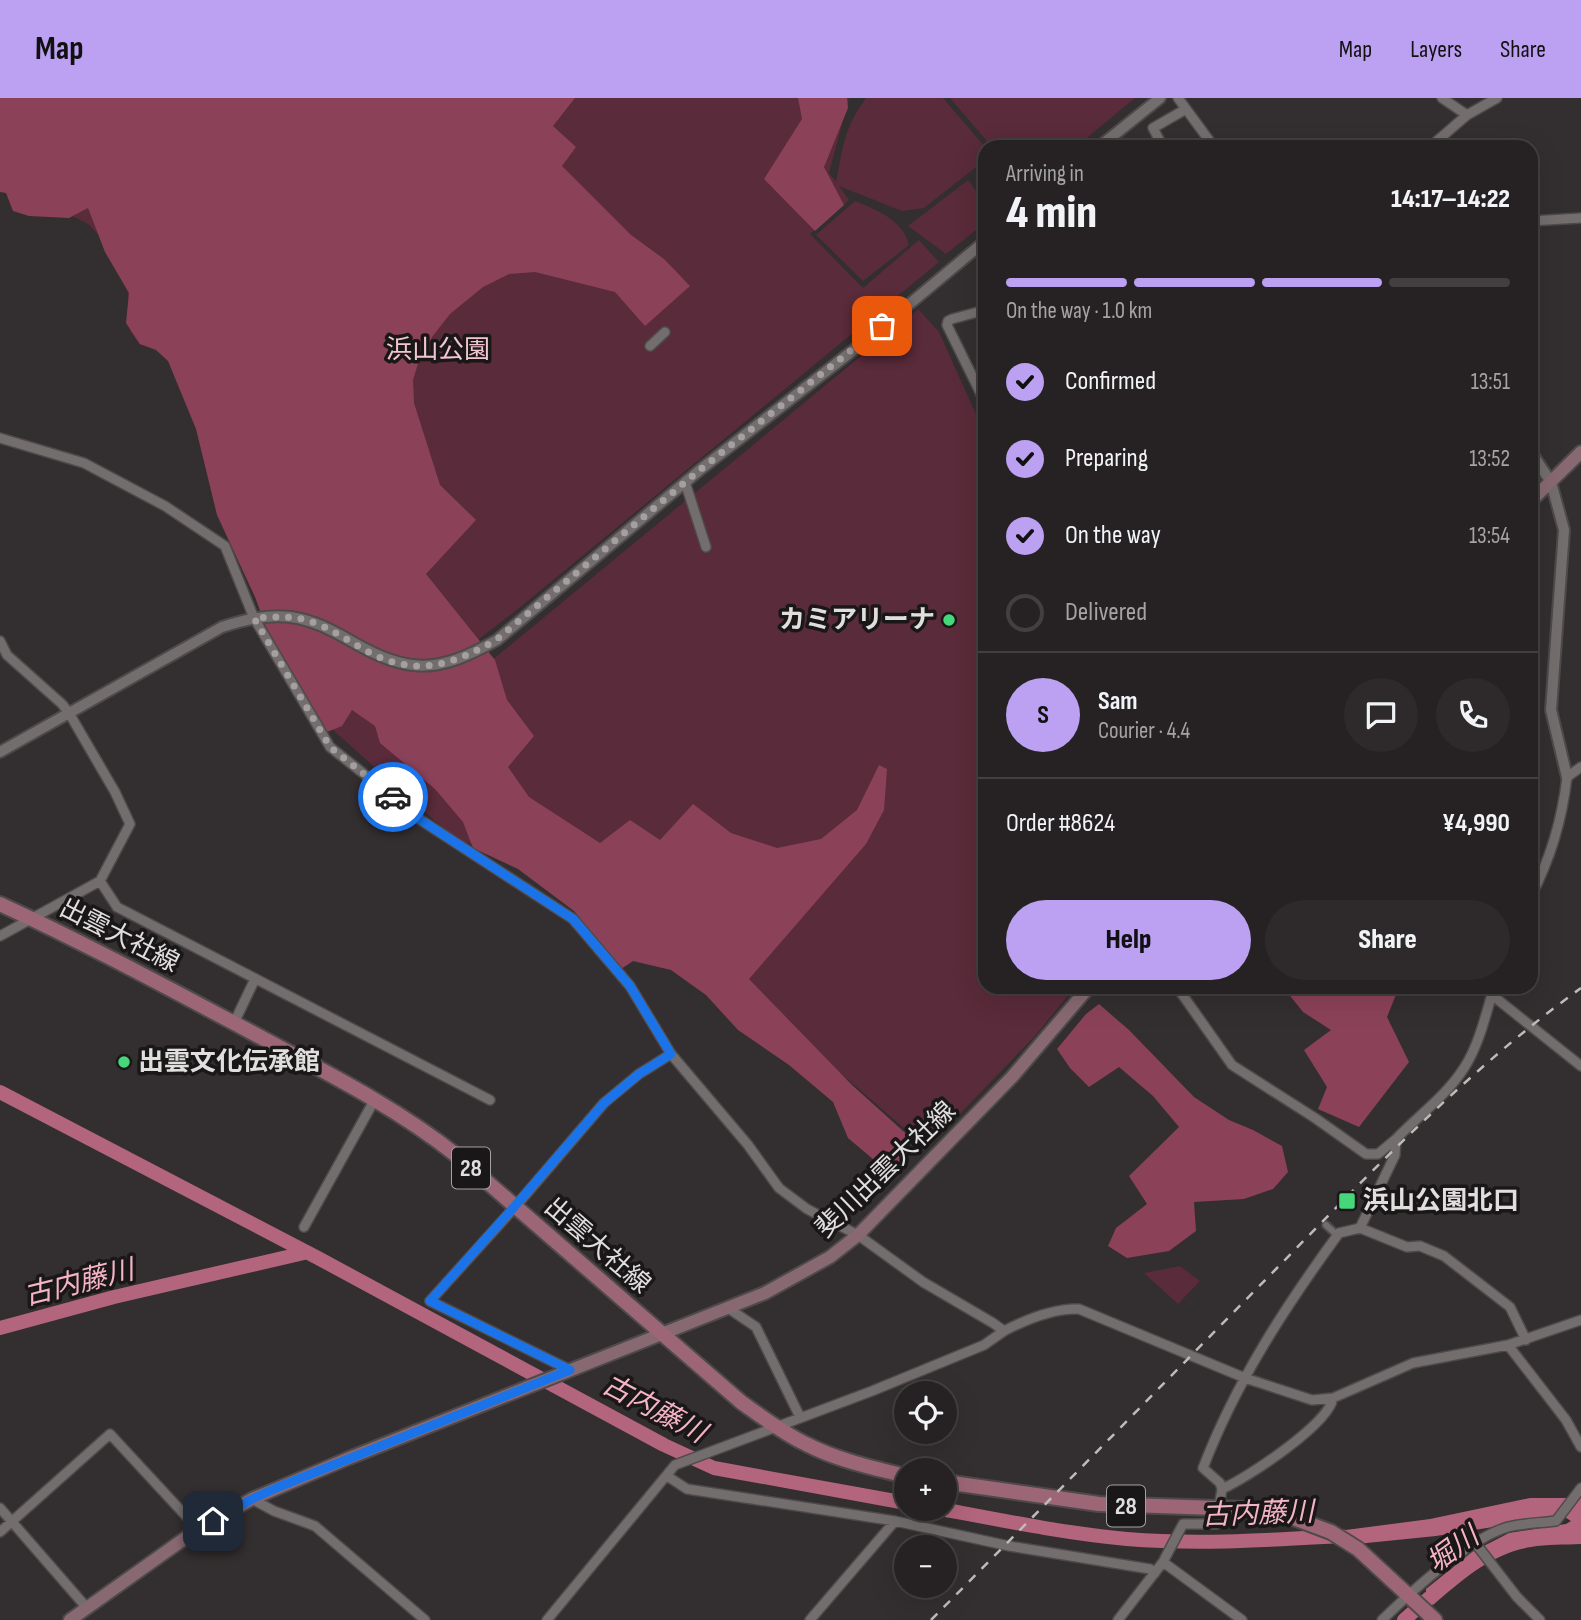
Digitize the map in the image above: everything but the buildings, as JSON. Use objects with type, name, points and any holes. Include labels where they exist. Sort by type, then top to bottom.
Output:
[{"type":"main road","points":[[1538,494],[1581,452]]},
{"type":"main road","name":"出雲大社線","points":[[0,904],[234,1023],[375,1099],[421,1127],[741,1402],[776,1427],[818,1449],[894,1473]]},
{"type":"main road","name":"斐川出雲大社線","points":[[70,1620],[198,1530],[252,1499],[728,1308],[793,1279],[830,1257],[858,1235],[1012,1077],[1083,994]]},
{"type":"main road","name":"28","points":[[957,1484],[1099,1504],[1246,1509],[1283,1514],[1308,1522],[1340,1538],[1377,1565],[1433,1618]]},
{"type":"street","points":[[1108,140],[1160,98]]},
{"type":"street","points":[[1178,98],[1209,140]]},
{"type":"street","points":[[1442,98],[1467,115]]},
{"type":"street","points":[[1438,140],[1467,115],[1497,98]]},
{"type":"street","points":[[1159,140],[1153,128],[1186,109]]},
{"type":"street","points":[[1538,221],[1581,218]]},
{"type":"street","points":[[0,752],[222,627],[254,618],[289,616],[310,621],[328,628],[379,657],[403,664],[440,665],[470,655],[496,640],[685,482],[870,337],[978,248]]},
{"type":"street","points":[[978,312],[952,319],[947,325],[978,388]]},
{"type":"street","points":[[650,346],[665,331]]},
{"type":"street","points":[[0,438],[84,464],[165,506],[225,546],[254,618],[330,747],[413,815],[573,919],[630,986],[671,1054],[748,1145],[779,1188],[807,1209],[858,1235],[923,1282],[1004,1331]]},
{"type":"street","points":[[1538,462],[1551,482],[1564,530],[1551,710],[1567,777],[1556,836],[1538,883]]},
{"type":"street","points":[[685,482],[706,547]]},
{"type":"street","points":[[0,641],[7,654],[69,713],[131,824],[100,881],[0,936]]},
{"type":"street","points":[[1567,777],[1581,767]]},
{"type":"street","points":[[100,881],[117,907],[490,1100]]},
{"type":"street","points":[[234,1023],[255,979]]},
{"type":"street","points":[[1182,994],[1232,1065],[1366,1154],[1378,1154],[1451,1085],[1464,1068],[1481,1031],[1492,994]]},
{"type":"street","points":[[1497,994],[1581,1066]]},
{"type":"street","points":[[568,1371],[430,1301],[604,1103],[639,1074],[671,1054]]},
{"type":"street","points":[[304,1227],[375,1099]]},
{"type":"street","points":[[1360,1228],[1395,1155],[1396,1139]]},
{"type":"street","points":[[1326,1225],[1337,1235]]},
{"type":"street","points":[[1118,1620],[1166,1558],[1182,1524],[1216,1524],[1222,1489],[1220,1483],[1203,1468],[1215,1437],[1255,1357],[1288,1304],[1337,1235],[1360,1228],[1407,1247],[1420,1246],[1444,1256],[1510,1307],[1526,1340]]},
{"type":"street","points":[[728,1308],[756,1327],[800,1418]]},
{"type":"street","points":[[547,1620],[675,1465],[872,1391],[984,1345],[1022,1322],[1063,1308],[1079,1309],[1245,1378],[1312,1400],[1333,1398],[1413,1363],[1508,1345],[1581,1320]]},
{"type":"street","points":[[1508,1345],[1566,1420],[1581,1447]]},
{"type":"street","points":[[1222,1489],[1253,1472],[1300,1438],[1332,1406],[1333,1398]]},
{"type":"street","points":[[0,1532],[110,1434],[198,1530]]},
{"type":"street","points":[[670,1472],[687,1489],[894,1521]]},
{"type":"street","points":[[1382,1620],[1477,1546],[1507,1527],[1556,1521],[1578,1491]]},
{"type":"street","points":[[252,1499],[274,1511],[315,1526],[425,1620]]},
{"type":"street","points":[[0,1508],[87,1608]]},
{"type":"street","points":[[810,1620],[895,1521],[1009,1546],[1150,1569],[1155,1573]]},
{"type":"street","points":[[1477,1546],[1517,1597],[1540,1620]]},
{"type":"street","points":[[1166,1558],[1242,1620]]},
{"type":"green space","name":"浜山公園","points":[[0,98],[849,98],[829,173],[836,182],[849,129],[866,98],[943,98],[979,140],[978,166],[924,208],[902,211],[839,186],[849,200],[810,234],[863,288],[919,240],[939,262],[474,643],[204,444],[163,348],[140,345],[130,331],[128,293],[112,249],[88,224],[53,206]]},
{"type":"green space","points":[[950,98],[1135,98],[1084,140],[986,140]]},
{"type":"green space","points":[[968,180],[978,194],[978,229],[946,254],[908,226]]},
{"type":"green space","points":[[855,201],[895,222],[906,236],[909,245],[863,281],[816,235]]},
{"type":"green space","points":[[918,309],[939,332],[978,418],[978,994],[1069,994],[1036,1035],[927,1148],[802,1040],[662,944],[627,965],[579,907],[524,866],[453,837],[324,722],[303,627],[491,661]]},
{"type":"green space","points":[[1180,1266],[1200,1281],[1178,1304],[1144,1273]]},
{"type":"shaded area","points":[[0,98],[575,98],[553,126],[576,147],[562,166],[631,235],[664,259],[690,286],[645,326],[615,292],[535,272],[509,274],[483,287],[450,314],[420,357],[413,380],[414,403],[440,485],[476,520],[426,574],[495,660],[507,700],[534,736],[508,767],[529,797],[600,843],[630,820],[660,840],[693,804],[731,833],[777,848],[821,839],[857,810],[879,765],[887,769],[884,810],[866,844],[749,979],[852,1085],[912,1139],[893,1176],[848,1138],[833,1102],[789,1065],[738,1030],[706,995],[671,970],[633,961],[621,969],[574,911],[518,869],[473,848],[463,822],[435,789],[380,743],[375,726],[352,710],[342,726],[327,732],[266,627],[217,515],[196,429],[168,361],[156,350],[140,344],[126,323],[129,293],[105,252],[88,208],[69,218],[29,216],[13,211],[6,193],[0,192]]},
{"type":"shaded area","points":[[798,98],[847,98],[848,108],[824,167],[844,205],[815,231],[764,179],[802,119]]},
{"type":"shaded area","points":[[1289,994],[1396,994],[1387,1017],[1409,1062],[1359,1127],[1318,1109],[1327,1087],[1304,1050],[1331,1030],[1303,1012]]},
{"type":"shaded area","points":[[1099,1004],[1129,1030],[1194,1097],[1229,1120],[1282,1146],[1288,1172],[1273,1189],[1244,1199],[1194,1202],[1196,1231],[1169,1251],[1127,1258],[1108,1246],[1116,1228],[1147,1204],[1129,1176],[1179,1127],[1153,1096],[1119,1067],[1089,1087],[1070,1068],[1057,1049],[1086,1014]]},
{"type":"shaded area","points":[[1530,1498],[1581,1498],[1581,1544],[1537,1546],[1503,1555],[1478,1569],[1433,1605],[1426,1598],[1426,1589],[1472,1552],[1509,1533],[1571,1521],[1563,1516],[1436,1536],[1357,1544],[1338,1531],[1430,1519]]},
{"type":"waterway","name":"古内藤川","points":[[0,1092],[318,1258],[664,1445],[714,1468],[894,1501]]},
{"type":"waterway","name":"古内藤川","points":[[0,1328],[114,1297],[304,1253]]},
{"type":"waterway","name":"古内藤川","points":[[957,1512],[1055,1530],[1154,1541],[1208,1542],[1342,1536]]},
{"type":"waterway","name":"堀川","points":[[1404,1620],[1429,1598]]},
{"type":"railway","points":[[931,1620],[1423,1121],[1500,1052],[1581,988]]},
{"type":"way so far","points":[[393,797],[330,747],[254,618],[289,616],[310,621],[328,628],[379,657],[403,664],[440,665],[470,655],[496,640],[701,469],[882,326]]},
{"type":"place","name":"カミアリーナ","points":[[949,620]]},
{"type":"place","name":"出雲文化伝承館","points":[[124,1062]]},
{"type":"place","name":"浜山公園北口","points":[[1347,1201]]},
{"type":"route","points":[[213,1521],[276,1488],[570,1370],[430,1301],[604,1103],[639,1074],[671,1054],[630,986],[573,919],[413,815],[393,797]]}]
